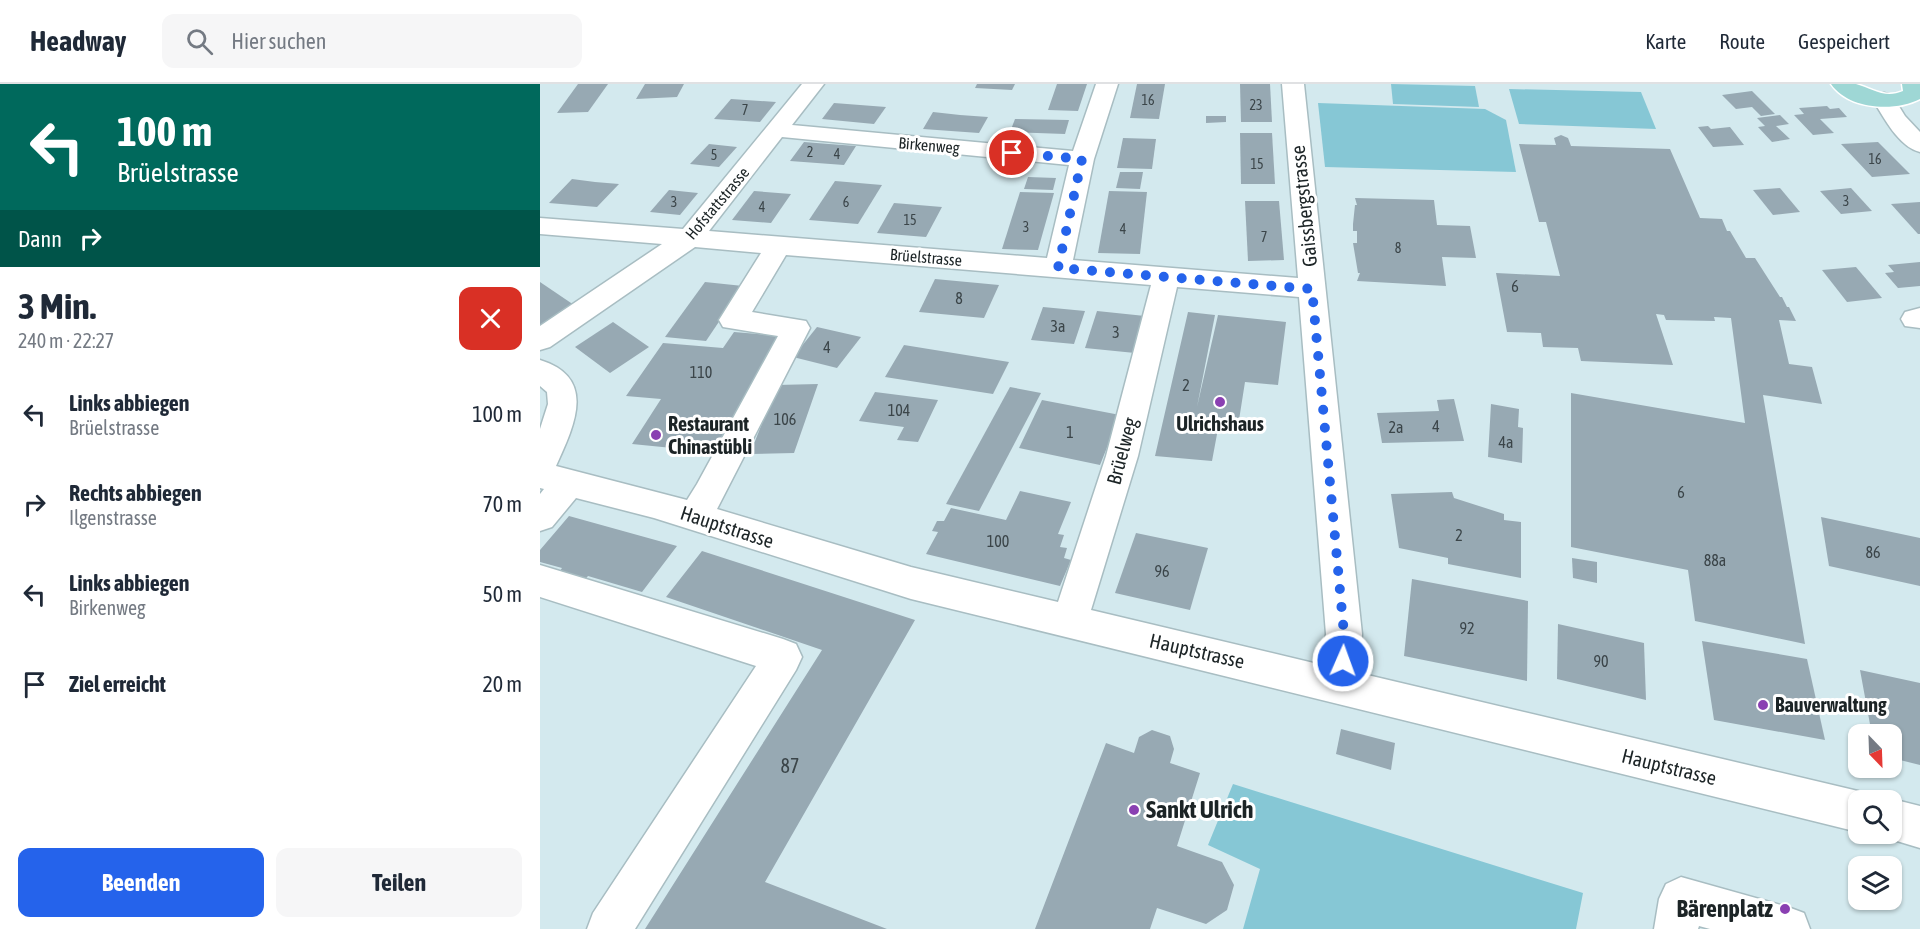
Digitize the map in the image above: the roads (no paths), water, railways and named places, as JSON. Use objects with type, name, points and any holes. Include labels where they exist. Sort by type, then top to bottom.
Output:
[{"type":"main road","points":[[1842,84],[1858,94],[1884,100],[1906,99],[1915,89],[1913,84]]},
{"type":"street","name":"Hofstattstrasse","points":[[540,340],[690,238],[813,84]]},
{"type":"street","points":[[1058,268],[1082,159],[1107,84]]},
{"type":"street","name":"Gaissbergstrasse","points":[[1293,84],[1344,634],[1340,686]]},
{"type":"street","points":[[1884,100],[1896,120],[1920,145]]},
{"type":"street","name":"Birkenweg","points":[[776,130],[1082,159]]},
{"type":"street","name":"Brüelstrasse","points":[[540,226],[1312,289]]},
{"type":"street","points":[[694,516],[709,494],[796,328],[733,320],[779,245]]},
{"type":"street","name":"Brüelweg","points":[[1070,621],[1122,456],[1166,277]]},
{"type":"street","points":[[540,371],[561,388],[564,398],[564,409],[540,466]]},
{"type":"street","points":[[540,518],[555,478]]},
{"type":"street","name":"Hauptstrasse","points":[[555,478],[694,516],[911,583],[1848,810]]},
{"type":"street","points":[[540,581],[783,657],[609,929]]},
{"type":"street","points":[[1902,822],[1920,827]]},
{"type":"street","points":[[1679,914],[1788,929]]},
{"type":"place","name":"Ulrichshaus","points":[[1220,402]]},
{"type":"place","name":"Restaurant Chinastübli","points":[[656,435]]},
{"type":"place","name":"Bauverwaltung","points":[[1763,705]]},
{"type":"place","name":"Sankt Ulrich","points":[[1134,810]]},
{"type":"place","name":"Bärenplatz","points":[[1785,909]]}]
